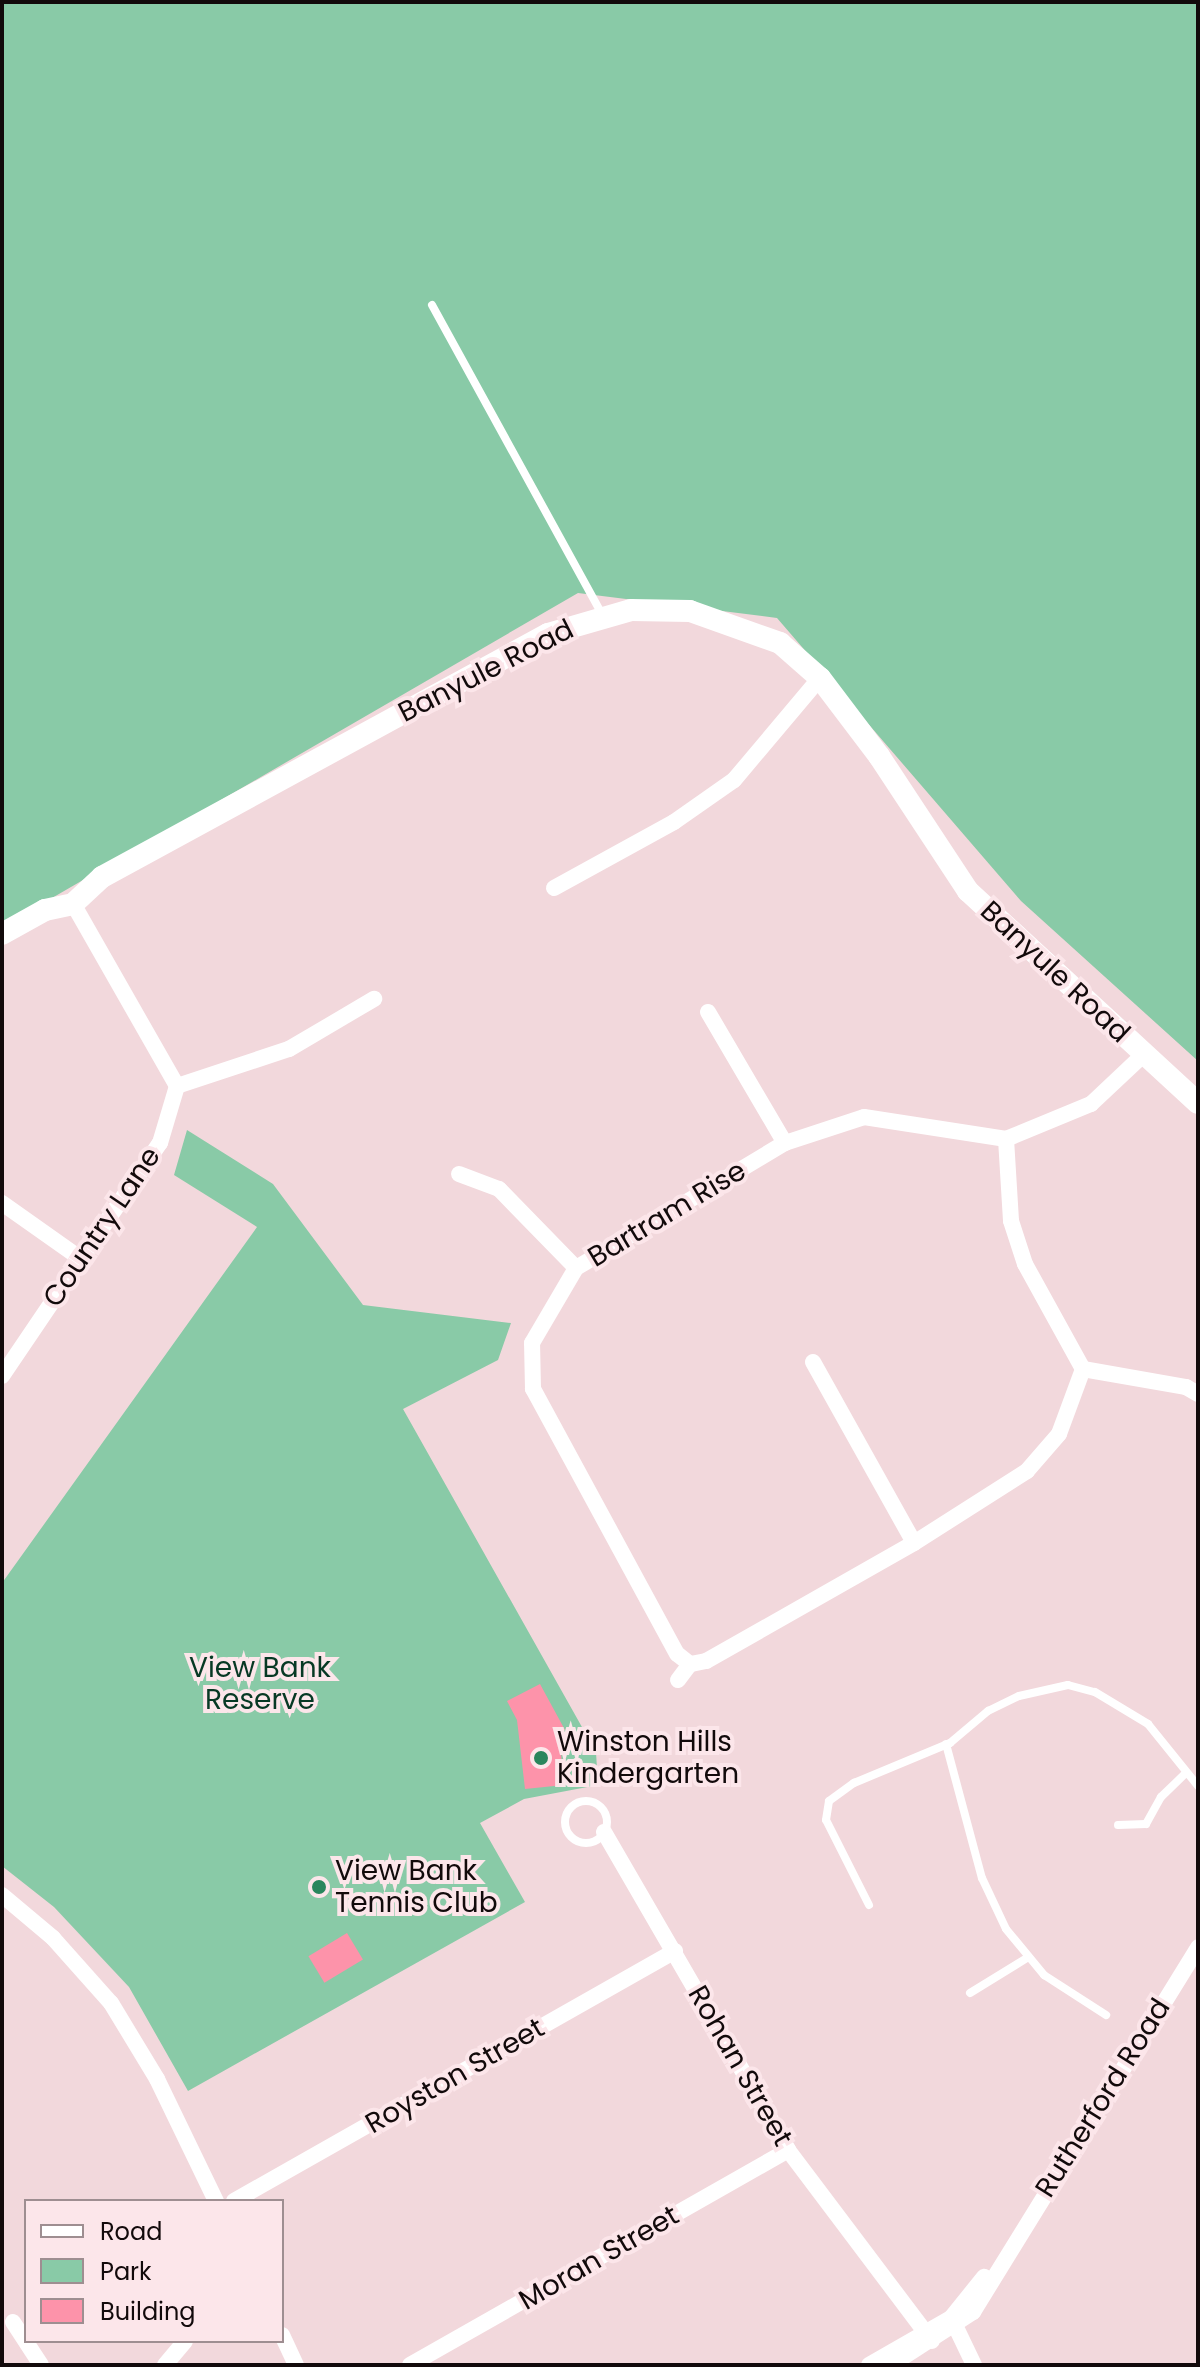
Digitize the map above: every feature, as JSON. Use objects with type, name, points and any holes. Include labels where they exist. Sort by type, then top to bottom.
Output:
[{"type":"street","name":"Banyule Road","points":[[2,934],[45,910],[73,904],[102,877],[548,634],[602,614],[690,611],[741,626],[780,643],[820,678],[879,756],[968,891],[1198,1103]]},
{"type":"street","points":[[554,888],[674,822],[734,780],[820,678]]},
{"type":"street","points":[[73,904],[177,1086],[289,1049],[374,999]]},
{"type":"street","points":[[708,1012],[785,1143]]},
{"type":"street","points":[[678,1680],[690,1664],[706,1661],[914,1543],[1027,1471],[1059,1434],[1083,1369],[1025,1264],[1011,1221],[1006,1139],[1082,1109],[1143,1055]]},
{"type":"street","name":"Country Lane","points":[[2,1376],[160,1143],[177,1086]]},
{"type":"street","name":"Bartram Rise","points":[[690,1664],[677,1654],[533,1389],[532,1343],[576,1268],[785,1143],[864,1117],[1006,1139]]},
{"type":"street","points":[[459,1174],[499,1189],[576,1268]]},
{"type":"street","points":[[2,1203],[81,1259]]},
{"type":"street","points":[[813,1362],[914,1543]]},
{"type":"street","points":[[1083,1369],[1186,1387],[1198,1394]]},
{"type":"street","name":"Rohan Street","points":[[604,1832],[788,2150],[891,2291],[937,2332]]},
{"type":"street","points":[[2,1895],[53,1938],[118,2014],[157,2079],[215,2199]]},
{"type":"street","name":"Royston Street","points":[[238,2199],[675,1951]]},
{"type":"street","name":"Rutherford Road","points":[[891,2365],[937,2332],[1008,2248],[1197,1951]]},
{"type":"street","name":"Moran Street","points":[[410,2365],[788,2150]]},
{"type":"street","points":[[13,2322],[24,2339]]},
{"type":"street","points":[[937,2332],[967,2365]]},
{"type":"street","points":[[937,2332],[974,2365]]},
{"type":"street","name":"Rutherford Road","points":[[869,2365],[937,2332]]},
{"type":"street","points":[[284,2339],[296,2365]]},
{"type":"street","points":[[27,2343],[41,2365]]},
{"type":"street","points":[[165,2365],[183,2343]]},
{"type":"lane","points":[[432,305],[602,614]]},
{"type":"lane","points":[[869,1905],[826,1820],[825,1807],[854,1783],[946,1744],[1003,1703],[1068,1685],[1095,1692],[1148,1724],[1198,1786]]},
{"type":"lane","points":[[946,1744],[982,1878],[1006,1929],[1027,1958],[1106,2015]]},
{"type":"lane","points":[[1118,1825],[1146,1824],[1161,1797],[1186,1773]]},
{"type":"lane","points":[[579,1802],[596,1803],[606,1816],[604,1832],[593,1842],[578,1842],[567,1832],[568,1811],[579,1802]]},
{"type":"lane","points":[[970,1993],[1027,1958]]},
{"type":"green space","points":[[2,2],[1198,2],[1198,1061],[1021,901],[777,618],[578,593],[2,927]]},
{"type":"green space","name":"View Bank Reserve","points":[[187,1130],[273,1184],[363,1305],[511,1323],[498,1360],[403,1409],[596,1752],[598,1785],[524,1799],[480,1823],[525,1902],[188,2091],[129,1987],[54,1907],[2,1866],[2,1583],[257,1227],[174,1175]]},
{"type":"building","name":"Winston Hills Kindergarten","points":[[540,1684],[565,1730],[559,1731],[564,1785],[525,1789],[517,1720],[507,1701]]},
{"type":"building","points":[[347,1933],[363,1960],[324,1983],[308,1956]]},
{"type":"place","name":"Winston Hills Kindergarten","points":[[541,1758]]},
{"type":"place","name":"View Bank Tennis Club","points":[[319,1887]]}]
